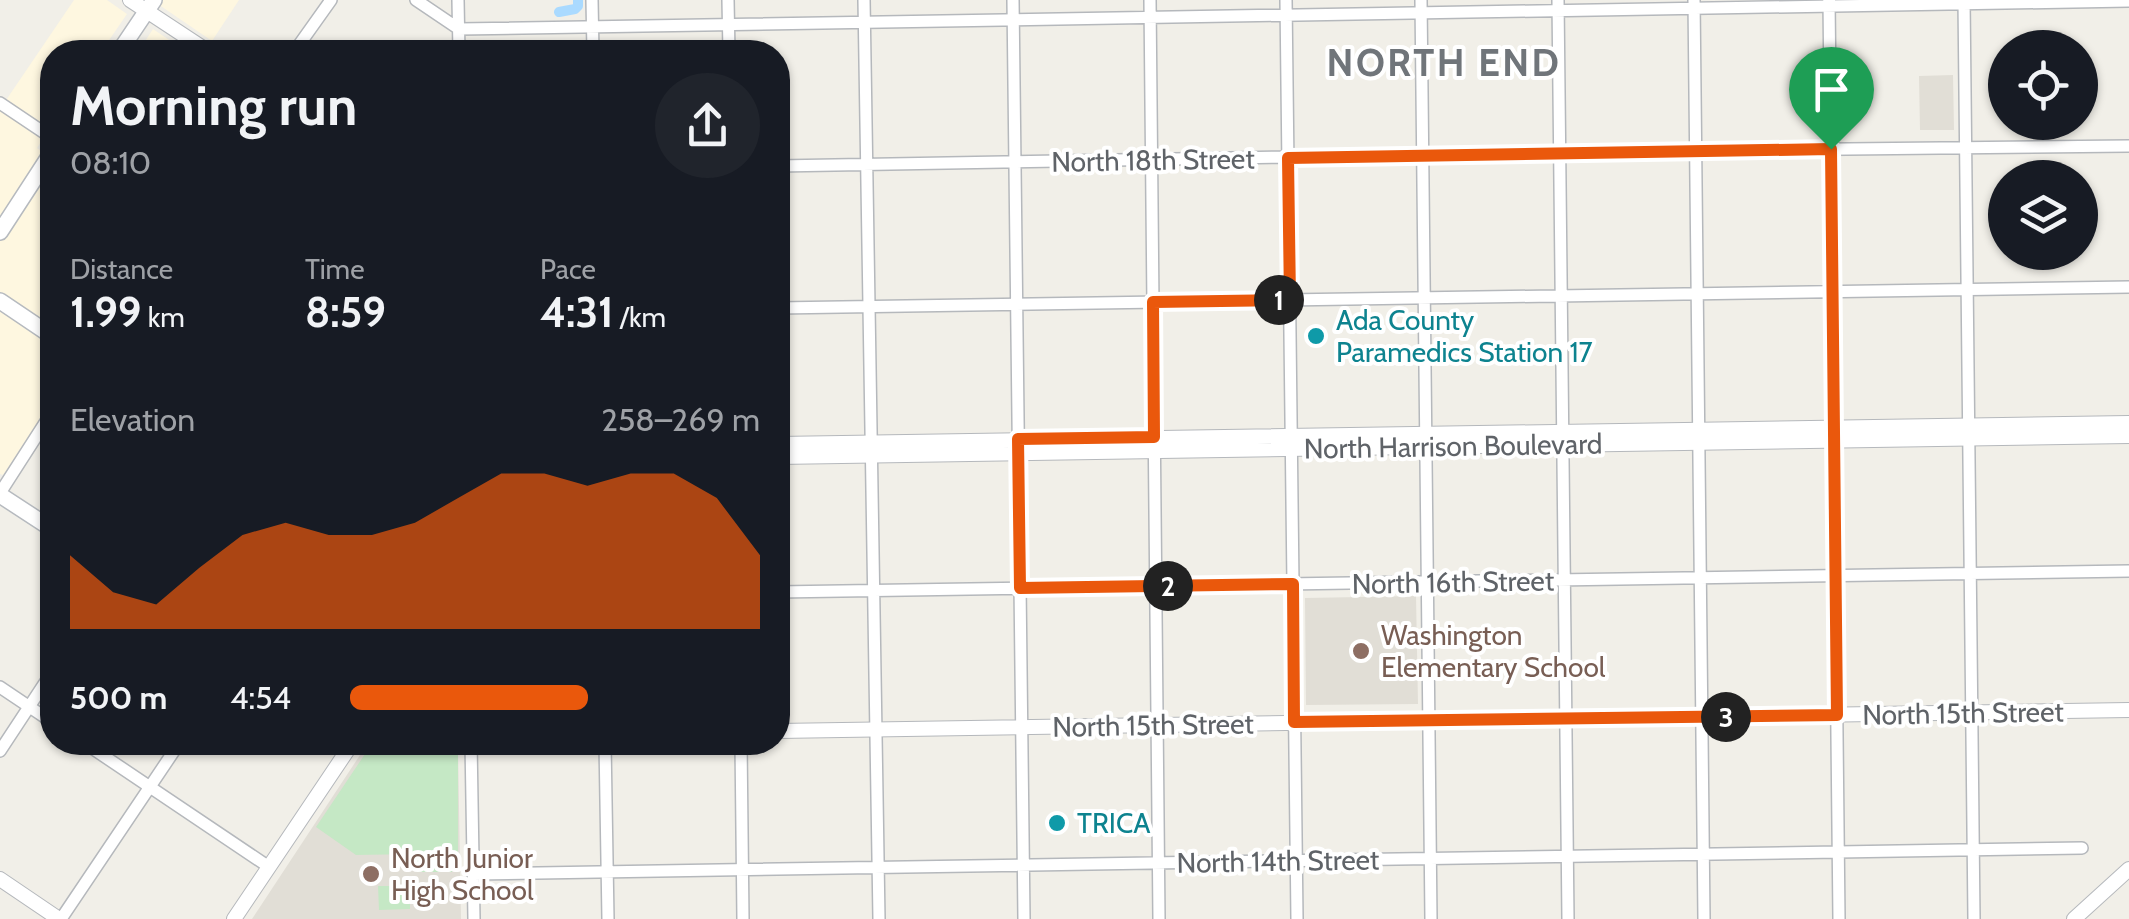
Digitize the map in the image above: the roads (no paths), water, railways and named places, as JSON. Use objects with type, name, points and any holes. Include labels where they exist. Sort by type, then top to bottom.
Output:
[{"type":"main road","points":[[127,40],[151,6]]},
{"type":"main road","points":[[0,232],[40,170]]},
{"type":"main road","points":[[0,301],[40,328]]},
{"type":"main road","points":[[0,494],[40,521]]},
{"type":"street","points":[[130,0],[151,6],[193,40]]},
{"type":"street","points":[[303,40],[331,0]]},
{"type":"street","points":[[416,0],[459,29],[1422,14],[1558,5],[2129,1]]},
{"type":"street","points":[[458,0],[459,40]]},
{"type":"street","points":[[592,0],[593,40]]},
{"type":"street","points":[[728,0],[729,40]]},
{"type":"street","points":[[864,0],[879,919]]},
{"type":"street","points":[[1013,0],[1024,919]]},
{"type":"street","points":[[1150,0],[1159,919]]},
{"type":"street","points":[[1286,0],[1296,919]]},
{"type":"street","points":[[1422,0],[1431,919]]},
{"type":"street","points":[[1964,2],[1974,919]]},
{"type":"street","points":[[1829,3],[1839,919]]},
{"type":"street","points":[[1694,4],[1704,919]]},
{"type":"street","points":[[1558,5],[1568,919]]},
{"type":"street","points":[[0,103],[40,130]]},
{"type":"street","name":"North 18th Street","points":[[790,166],[2129,146]]},
{"type":"street","points":[[790,308],[2129,287]]},
{"type":"street","name":"North Harrison Boulevard","points":[[1969,432],[2129,423]]},
{"type":"street","points":[[0,494],[40,431]]},
{"type":"street","name":"North Harrison Boulevard","points":[[790,456],[872,449],[1018,446],[1969,432],[2129,436]]},
{"type":"street","name":"North Harrison Boulevard","points":[[790,445],[872,449]]},
{"type":"street","name":"North 16th Street","points":[[790,592],[2129,571]]},
{"type":"street","points":[[0,687],[40,714]]},
{"type":"street","points":[[0,751],[40,691]]},
{"type":"street","name":"North 15th Street","points":[[790,731],[2129,710]]},
{"type":"street","points":[[102,755],[269,867]]},
{"type":"street","points":[[0,879],[60,919],[171,755]]},
{"type":"street","points":[[234,919],[344,755]]},
{"type":"street","points":[[471,755],[474,919]]},
{"type":"street","points":[[605,755],[608,919]]},
{"type":"street","points":[[741,755],[744,919]]},
{"type":"street","name":"North 14th Street","points":[[473,874],[2082,848]]},
{"type":"street","points":[[2074,919],[2129,869]]},
{"type":"waterway","points":[[559,12],[575,9],[578,0]]},
{"type":"place","name":"Ada County Paramedics Station 17","points":[[1316,336]]},
{"type":"place","name":"Washington Elementary School","points":[[1361,651]]},
{"type":"place","name":"TRICA","points":[[1057,823]]},
{"type":"place","name":"North Junior High School","points":[[371,874]]},
{"type":"district","name":"NORTH END","points":[[1444,62]]}]
